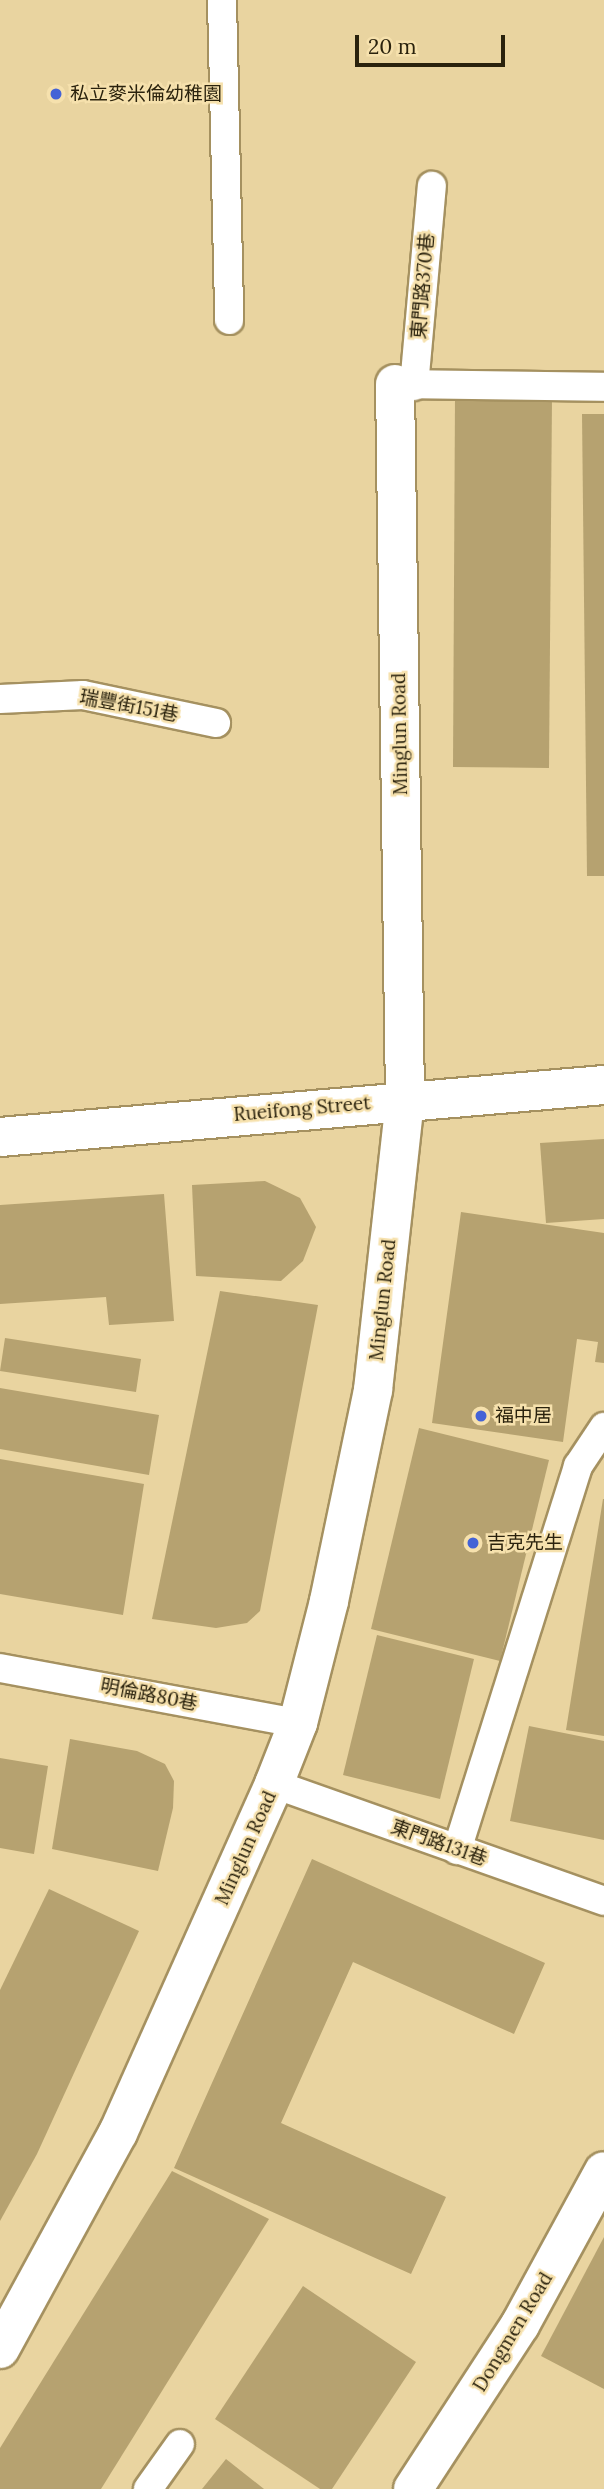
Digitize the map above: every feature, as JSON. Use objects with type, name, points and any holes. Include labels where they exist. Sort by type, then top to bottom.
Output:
[{"type":"street","name":"Minglun Road","points":[[0,2349],[118,2133],[274,1784],[298,1723],[373,1390],[405,1099],[405,385]]},
{"type":"street","name":"Rueifong Street","points":[[0,1137],[405,1099],[604,1084]]},
{"type":"street","name":"Dongmen Road","points":[[413,2489],[520,2325],[604,2171]]},
{"type":"lane","points":[[222,0],[229,320]]},
{"type":"lane","name":"東門路370巷","points":[[405,385],[432,186]]},
{"type":"lane","points":[[405,385],[604,387]]},
{"type":"lane","name":"瑞豐街151巷","points":[[0,699],[83,695],[216,723]]},
{"type":"lane","points":[[457,1850],[578,1466],[604,1427]]},
{"type":"lane","name":"明倫路80巷","points":[[0,1668],[298,1723]]},
{"type":"lane","name":"東門路131巷","points":[[274,1784],[604,1901]]},
{"type":"lane","points":[[148,2489],[180,2444]]},
{"type":"building","points":[[455,397],[552,398],[549,768],[453,767]]},
{"type":"building","points":[[582,414],[604,414],[604,876],[587,876]]},
{"type":"building","points":[[604,1139],[604,1219],[546,1223],[540,1143]]},
{"type":"building","points":[[265,1181],[300,1198],[316,1227],[303,1261],[281,1281],[196,1276],[192,1185]]},
{"type":"building","points":[[164,1194],[174,1321],[109,1325],[106,1297],[0,1304],[0,1205]]},
{"type":"building","points":[[461,1212],[604,1233],[604,1363],[595,1362],[598,1342],[577,1339],[563,1442],[432,1423]]},
{"type":"building","points":[[220,1291],[318,1305],[260,1611],[247,1623],[216,1628],[152,1619]]},
{"type":"building","points":[[5,1338],[141,1359],[136,1392],[0,1371]]},
{"type":"building","points":[[0,1388],[159,1415],[149,1475],[0,1449]]},
{"type":"building","points":[[419,1428],[549,1460],[500,1661],[371,1629]]},
{"type":"building","points":[[0,1459],[144,1484],[123,1615],[0,1594]]},
{"type":"building","points":[[604,1499],[604,1736],[566,1730]]},
{"type":"building","points":[[377,1635],[474,1659],[440,1799],[343,1775]]},
{"type":"building","points":[[529,1726],[604,1741],[604,1840],[510,1821]]},
{"type":"building","points":[[70,1739],[137,1751],[165,1764],[174,1781],[173,1808],[158,1871],[52,1849]]},
{"type":"building","points":[[0,1758],[48,1766],[34,1854],[0,1848]]},
{"type":"building","points":[[312,1859],[545,1963],[514,2034],[353,1962],[281,2123],[446,2197],[411,2274],[174,2168]]},
{"type":"building","points":[[49,1889],[139,1931],[37,2154],[0,2221],[0,1990]]},
{"type":"building","points":[[172,2171],[269,2219],[101,2489],[0,2489],[0,2448]]},
{"type":"building","points":[[604,2237],[604,2389],[541,2356]]},
{"type":"building","points":[[303,2286],[416,2362],[332,2489],[320,2489],[215,2419]]},
{"type":"building","points":[[226,2459],[264,2489],[202,2489]]},
{"type":"place","name":"私立麥米倫幼稚園","points":[[56,94]]},
{"type":"place","name":"福中居","points":[[481,1416]]},
{"type":"place","name":"吉克先生","points":[[473,1543]]}]
